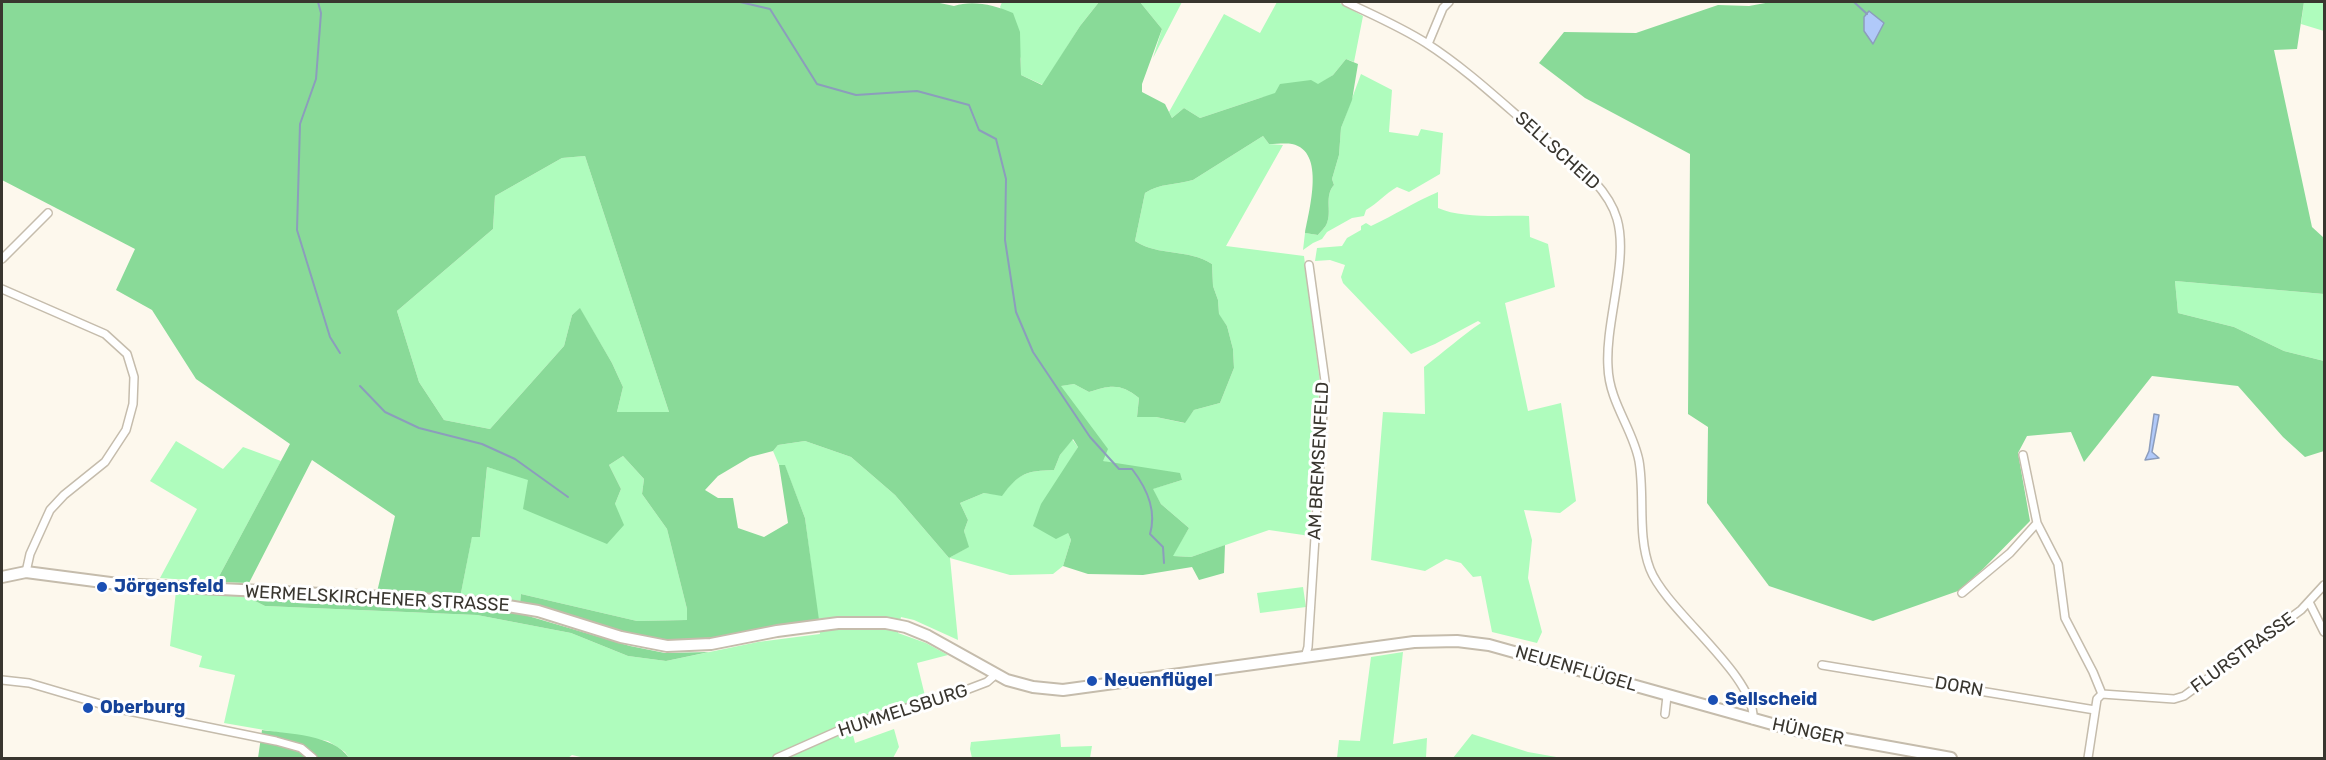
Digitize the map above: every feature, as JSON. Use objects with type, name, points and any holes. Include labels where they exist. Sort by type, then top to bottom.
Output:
[{"type":"main road","name":"WERMELSKIRCHENER STRASSE","points":[[3,574],[26,572],[118,584],[394,597],[502,605],[546,614],[634,641],[667,646],[705,645],[777,631],[838,623],[883,622],[914,630],[956,652]]},
{"type":"main road","name":"NEUENFLÜGEL","points":[[956,652],[995,675],[1033,687],[1074,690],[1414,642],[1467,641],[1502,648],[1753,720]]},
{"type":"main road","name":"HÜNGER","points":[[1753,720],[1951,759]]},
{"type":"street","name":"SELLSCHEID","points":[[1346,2],[1428,44],[1487,90],[1586,174],[1612,207],[1618,225],[1620,242],[1610,322],[1608,372],[1614,396],[1639,460],[1644,538],[1648,563],[1659,586],[1742,687],[1753,707],[1753,720]]},
{"type":"street","points":[[1428,44],[1443,8],[1449,2]]},
{"type":"street","points":[[2,259],[48,213]]},
{"type":"street","name":"AM BREMSENFELD","points":[[1305,657],[1308,647],[1325,381],[1309,266]]},
{"type":"street","points":[[2,289],[105,334],[127,354],[134,376],[134,404],[126,430],[105,462],[64,495],[50,510],[30,554],[26,572]]},
{"type":"street","points":[[2023,455],[2037,523],[2057,560],[2066,621],[2102,694],[2097,699],[2088,759]]},
{"type":"street","points":[[1962,593],[2010,553],[2037,523]]},
{"type":"street","name":"FLURSTRASSE","points":[[2102,694],[2174,699],[2184,696],[2309,602],[2325,585]]},
{"type":"street","name":"FLURSTRASSE","points":[[2309,602],[2325,632]]},
{"type":"street","name":"DORN","points":[[1822,665],[2095,710]]},
{"type":"street","name":"HUMMELSBURG","points":[[777,759],[858,723],[958,693],[987,682],[995,675]]},
{"type":"street","points":[[2,680],[29,683],[114,708],[276,741],[301,748],[313,759]]},
{"type":"street","points":[[1665,714],[1667,696]]},
{"type":"green space","points":[[2,2],[935,2],[954,6],[976,3],[1013,13],[1020,32],[1021,75],[1042,85],[1080,26],[1099,2],[1140,2],[1162,29],[1142,84],[1142,92],[1165,104],[1172,118],[1184,108],[1200,118],[1275,93],[1280,84],[1311,80],[1318,84],[1333,75],[1346,59],[1358,64],[1352,100],[1341,128],[1339,155],[1332,179],[1334,185],[1329,194],[1328,218],[1318,235],[1305,233],[1313,182],[1309,158],[1302,149],[1292,144],[1269,144],[1263,136],[1193,180],[1162,186],[1145,193],[1135,241],[1154,249],[1193,256],[1212,264],[1213,286],[1218,300],[1219,314],[1227,326],[1233,349],[1234,368],[1220,403],[1194,410],[1185,423],[1156,417],[1137,417],[1139,398],[1121,388],[1109,387],[1089,392],[1074,384],[1061,386],[1108,449],[1103,461],[1180,473],[1182,480],[1153,489],[1161,504],[1189,528],[1173,556],[1191,557],[1225,545],[1224,573],[1199,580],[1192,567],[1143,575],[1088,574],[1063,566],[1071,540],[1068,533],[1056,539],[1033,526],[1041,504],[1078,447],[1073,439],[1060,455],[1054,470],[1036,471],[1024,475],[1013,482],[1002,496],[984,493],[960,503],[968,520],[964,531],[969,547],[949,558],[895,495],[851,457],[805,441],[778,445],[773,451],[750,457],[718,476],[705,490],[718,498],[733,498],[738,528],[764,537],[788,523],[779,465],[785,465],[805,518],[819,620],[716,638],[666,643],[633,637],[520,603],[521,594],[637,621],[687,620],[687,609],[667,529],[642,494],[644,479],[623,456],[609,465],[621,489],[615,504],[624,525],[607,544],[523,509],[528,480],[487,467],[480,537],[472,537],[460,598],[377,592],[395,516],[312,460],[249,583],[216,582],[290,444],[196,379],[152,310],[116,290],[135,249],[2,180]],"holes":[[[585,156],[669,412],[617,412],[623,387],[612,363],[580,308],[572,315],[564,346],[490,429],[444,420],[419,382],[397,311],[493,229],[495,196],[562,158]]]},
{"type":"green space","points":[[1002,2],[1099,2],[1080,26],[1043,85],[1021,75],[1021,59],[1000,7]]},
{"type":"green space","points":[[1140,2],[1182,2],[1153,58],[1162,29]]},
{"type":"green space","points":[[1277,2],[1338,2],[1363,16],[1354,62],[1346,59],[1333,75],[1318,85],[1260,98],[1200,118],[1184,108],[1172,118],[1169,112],[1224,14],[1260,33]]},
{"type":"green space","points":[[1771,2],[2304,2],[2297,49],[2274,50],[2312,227],[2324,238],[2324,294],[2175,281],[2178,313],[2234,327],[2284,351],[2324,361],[2324,451],[2305,457],[2283,437],[2238,386],[2152,376],[2084,462],[2071,432],[2027,436],[2018,453],[2030,521],[1958,591],[1873,621],[1769,586],[1707,503],[1708,427],[1688,414],[1690,154],[1585,98],[1539,63],[1564,32],[1636,33],[1718,5],[1749,6]]},
{"type":"green space","points":[[2304,2],[2324,2],[2324,31],[2301,24]]},
{"type":"green space","points":[[1361,74],[1392,90],[1389,132],[1418,136],[1421,129],[1443,133],[1440,174],[1409,192],[1397,187],[1366,210],[1364,216],[1352,218],[1327,232],[1322,239],[1303,250],[1305,233],[1318,235],[1327,223],[1329,194],[1334,185],[1332,179],[1339,155],[1341,128]]},
{"type":"green space","points":[[1263,136],[1269,144],[1283,145],[1226,246],[1304,256],[1320,382],[1312,470],[1310,536],[1269,530],[1191,557],[1172,556],[1189,528],[1161,504],[1152,489],[1182,480],[1102,461],[1060,386],[1074,384],[1089,392],[1109,387],[1121,388],[1139,398],[1137,417],[1156,417],[1184,423],[1194,410],[1220,403],[1234,368],[1233,349],[1227,326],[1219,315],[1218,300],[1213,286],[1212,264],[1193,256],[1154,249],[1135,241],[1145,193],[1162,186],[1193,180]]},
{"type":"green space","points":[[585,156],[669,412],[617,412],[623,387],[612,363],[580,309],[572,315],[564,346],[490,429],[444,420],[419,382],[397,311],[493,229],[495,196],[562,158]]},
{"type":"green space","points":[[1438,192],[1438,208],[1459,214],[1529,216],[1530,237],[1548,244],[1555,287],[1505,303],[1528,411],[1561,403],[1576,501],[1560,513],[1524,510],[1532,540],[1528,578],[1542,632],[1537,643],[1492,632],[1481,576],[1473,577],[1461,563],[1446,559],[1425,571],[1371,560],[1383,412],[1425,414],[1424,367],[1481,323],[1478,321],[1411,354],[1343,283],[1341,277],[1345,265],[1330,260],[1315,261],[1317,248],[1342,246],[1347,238],[1361,230],[1361,226],[1366,223],[1371,226]]},
{"type":"green space","points":[[2175,281],[2324,294],[2324,361],[2284,351],[2234,327],[2178,313]]},
{"type":"green space","points":[[1072,439],[1078,447],[1068,464],[1068,533],[1071,540],[1063,566],[1053,574],[1010,575],[950,558],[958,640],[914,620],[901,617],[898,633],[926,643],[948,655],[917,663],[926,700],[851,727],[855,743],[894,729],[899,747],[893,758],[585,758],[572,755],[568,758],[349,758],[345,752],[328,741],[224,723],[235,675],[199,667],[202,656],[170,646],[176,591],[249,595],[265,606],[477,615],[571,633],[628,656],[666,661],[758,642],[820,634],[805,518],[785,466],[779,465],[773,451],[778,445],[805,441],[851,457],[895,495],[949,558],[968,547],[964,531],[968,520],[960,503],[984,493],[1002,495],[1013,482],[1024,475],[1036,471],[1054,470],[1060,455]]},
{"type":"green space","points":[[176,441],[223,469],[243,447],[281,461],[216,582],[160,578],[197,509],[150,481]]},
{"type":"green space","points":[[623,456],[644,479],[642,494],[667,529],[687,609],[687,620],[637,621],[521,594],[520,603],[460,598],[472,536],[480,537],[487,467],[615,504],[621,489],[609,465]]},
{"type":"green space","points":[[1303,587],[1306,607],[1260,613],[1257,593]]},
{"type":"green space","points":[[249,595],[480,606],[518,613],[630,646],[665,653],[709,652],[666,661],[628,656],[571,633],[477,615],[265,606]]},
{"type":"green space","points":[[1403,652],[1393,744],[1427,738],[1426,758],[1337,758],[1339,740],[1360,741],[1371,657]]},
{"type":"green space","points":[[262,730],[297,734],[321,740],[342,750],[349,758],[258,758]]},
{"type":"green space","points":[[1060,734],[1061,747],[1092,746],[1090,758],[972,758],[970,749],[971,742]]},
{"type":"green space","points":[[1472,734],[1528,752],[1562,758],[1453,758]]},
{"type":"water","points":[[1869,11],[1884,23],[1873,44],[1864,31],[1864,17]]},
{"type":"water","points":[[2154,414],[2159,415],[2152,452],[2159,458],[2145,460],[2149,451]]},
{"type":"waterway","points":[[318,2],[321,13],[316,79],[300,124],[297,230],[330,337],[340,353]]},
{"type":"waterway","points":[[740,2],[770,9],[817,84],[856,95],[917,91],[969,105],[979,130],[996,139],[1006,179],[1005,240],[1016,312],[1033,352],[1090,437],[1119,469],[1132,469],[1142,483],[1151,508],[1150,534],[1163,547],[1164,563]]},
{"type":"waterway","points":[[1854,2],[1867,14]]},
{"type":"waterway","points":[[360,386],[385,412],[419,428],[482,444],[515,459],[568,497]]},
{"type":"place","name":"Jörgensfeld","points":[[102,587]]},
{"type":"place","name":"Neuenflügel","points":[[1092,681]]},
{"type":"place","name":"Sellscheid","points":[[1713,700]]},
{"type":"place","name":"Oberburg","points":[[88,708]]}]
